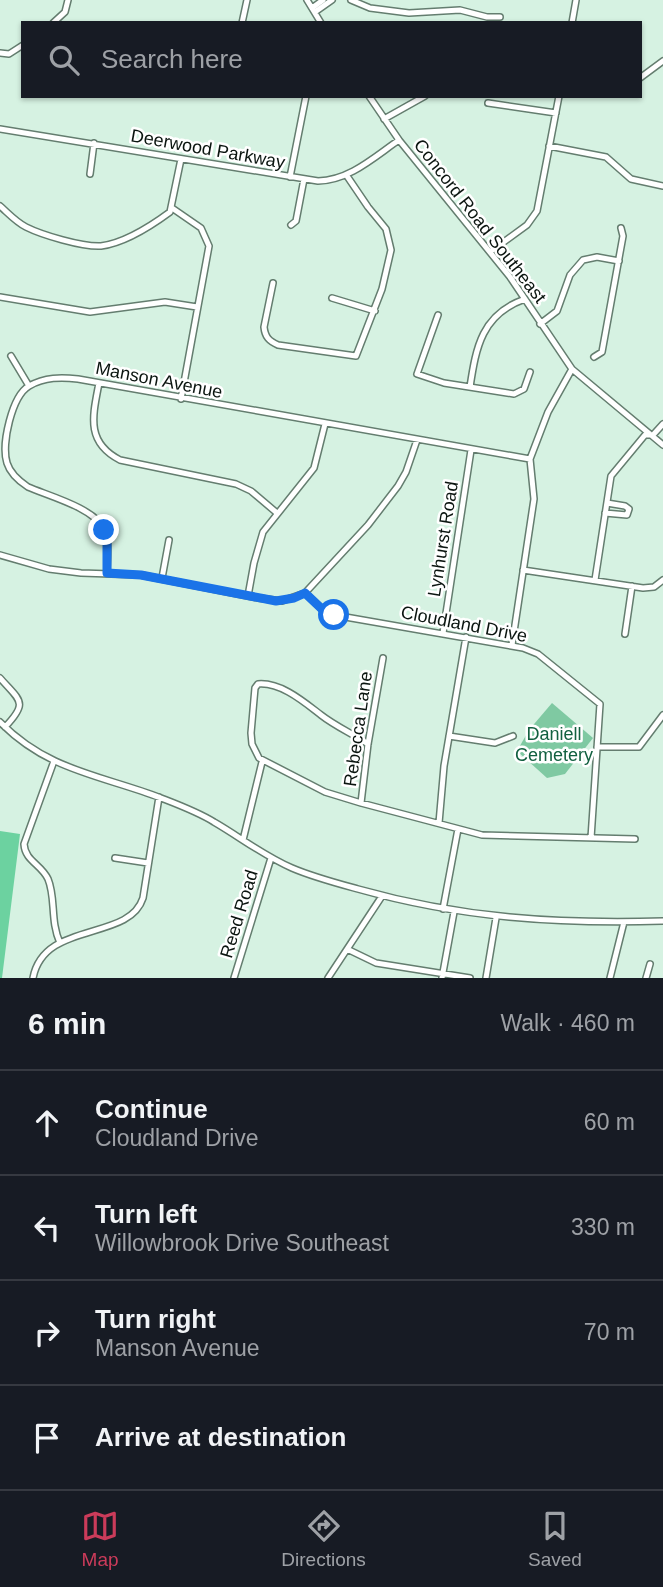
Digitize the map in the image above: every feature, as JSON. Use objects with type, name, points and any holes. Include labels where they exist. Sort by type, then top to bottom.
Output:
[{"type":"street","points":[[55,21],[65,12],[68,0]]},
{"type":"street","points":[[237,0],[247,1],[242,21]]},
{"type":"street","points":[[307,0],[320,21]]},
{"type":"street","points":[[313,10],[323,0]]},
{"type":"street","points":[[313,10],[332,0]]},
{"type":"street","points":[[351,0],[370,8],[409,13],[460,10],[500,18]]},
{"type":"street","points":[[572,21],[576,0]]},
{"type":"street","points":[[0,53],[9,54],[21,46]]},
{"type":"street","points":[[642,77],[663,61]]},
{"type":"street","points":[[290,177],[306,98]]},
{"type":"street","name":"Concord Road Southeast","points":[[370,98],[399,140],[525,299],[572,369],[663,445]]},
{"type":"street","points":[[384,119],[421,98]]},
{"type":"street","points":[[490,252],[527,225],[537,211],[559,98]]},
{"type":"street","points":[[488,103],[556,113]]},
{"type":"street","name":"Deerwood Parkway","points":[[0,129],[290,177],[332,181],[348,176],[399,140]]},
{"type":"street","points":[[90,174],[94,143]]},
{"type":"street","points":[[549,146],[606,156],[631,179],[663,186]]},
{"type":"street","points":[[0,206],[25,226],[63,239],[100,246],[125,239],[161,218],[172,208],[181,159]]},
{"type":"street","points":[[273,283],[265,334],[278,345],[356,356],[375,311],[388,266],[390,240],[386,229],[348,176]]},
{"type":"street","points":[[291,225],[296,221],[304,179]]},
{"type":"street","points":[[172,208],[201,228],[208,240],[181,399]]},
{"type":"street","points":[[594,357],[602,352],[623,236],[621,228]]},
{"type":"street","points":[[540,324],[557,311],[570,275],[583,260],[597,257],[619,261]]},
{"type":"street","points":[[0,298],[90,312],[165,302],[197,307]]},
{"type":"street","points":[[332,298],[375,311]]},
{"type":"street","points":[[470,387],[478,343],[484,329],[507,309],[525,299]]},
{"type":"street","points":[[438,316],[417,374],[444,383],[514,394],[524,388],[530,372]]},
{"type":"street","points":[[11,356],[29,386],[18,398],[10,418],[5,455],[7,466],[20,482],[28,487],[94,517],[107,539],[107,573]]},
{"type":"street","points":[[512,645],[534,499],[530,459],[548,412],[572,369]]},
{"type":"street","name":"Manson Avenue","points":[[29,386],[49,378],[61,377],[530,459]]},
{"type":"street","points":[[99,383],[93,423],[101,445],[110,455],[120,460],[236,484],[251,491],[277,513]]},
{"type":"street","points":[[248,596],[260,539],[277,513],[314,468],[326,424]]},
{"type":"street","points":[[595,580],[611,476],[645,435],[653,435],[663,424]]},
{"type":"street","points":[[0,555],[50,569],[162,578],[282,601],[305,593],[368,525],[398,486],[417,440]]},
{"type":"street","name":"Lynhurst Road","points":[[443,633],[471,450]]},
{"type":"street","points":[[605,513],[628,515],[629,509],[625,506],[607,503]]},
{"type":"street","points":[[162,578],[169,540]]},
{"type":"street","points":[[523,570],[632,586],[654,587],[663,580]]},
{"type":"street","points":[[625,634],[632,586]]},
{"type":"street","name":"Cloudland Drive","points":[[305,593],[324,611],[334,615],[512,645],[538,654],[600,704],[591,838]]},
{"type":"street","points":[[439,824],[449,736],[466,637]]},
{"type":"street","name":"Rebecca Lane","points":[[361,803],[383,658]]},
{"type":"street","points":[[0,678],[19,702],[18,713],[2,724],[33,750],[107,782],[159,797],[212,820],[271,858],[303,873],[382,896],[496,918],[663,921]]},
{"type":"street","points":[[368,744],[292,694],[265,683],[258,684],[255,688],[252,744],[262,762],[325,792],[482,835],[635,839]]},
{"type":"street","points":[[597,747],[639,747],[662,720]]},
{"type":"street","points":[[449,736],[495,743],[513,736]]},
{"type":"street","points":[[54,761],[24,844],[24,851],[48,880],[52,914],[60,943]]},
{"type":"street","points":[[243,840],[262,762]]},
{"type":"street","points":[[33,978],[39,961],[60,943],[126,919],[135,913],[142,902],[159,797]]},
{"type":"street","points":[[443,909],[458,829]]},
{"type":"street","points":[[115,858],[148,863]]},
{"type":"street","name":"Reed Road","points":[[234,978],[271,858]]},
{"type":"street","points":[[328,978],[382,896]]},
{"type":"street","points":[[442,976],[454,912]]},
{"type":"street","points":[[486,978],[496,918]]},
{"type":"street","points":[[619,978],[610,977],[624,922]]},
{"type":"street","points":[[347,949],[369,961],[442,976],[470,978]]},
{"type":"street","points":[[646,978],[650,964]]},
{"type":"green space","name":"Daniell Cemetery","points":[[552,703],[593,738],[565,774],[547,778],[517,751],[529,730]]},
{"type":"green space","points":[[0,831],[20,834],[2,978],[0,978]]},
{"type":"route","points":[[104,530],[107,539],[107,573],[162,578],[276,601],[305,593],[324,611],[334,615]]}]
